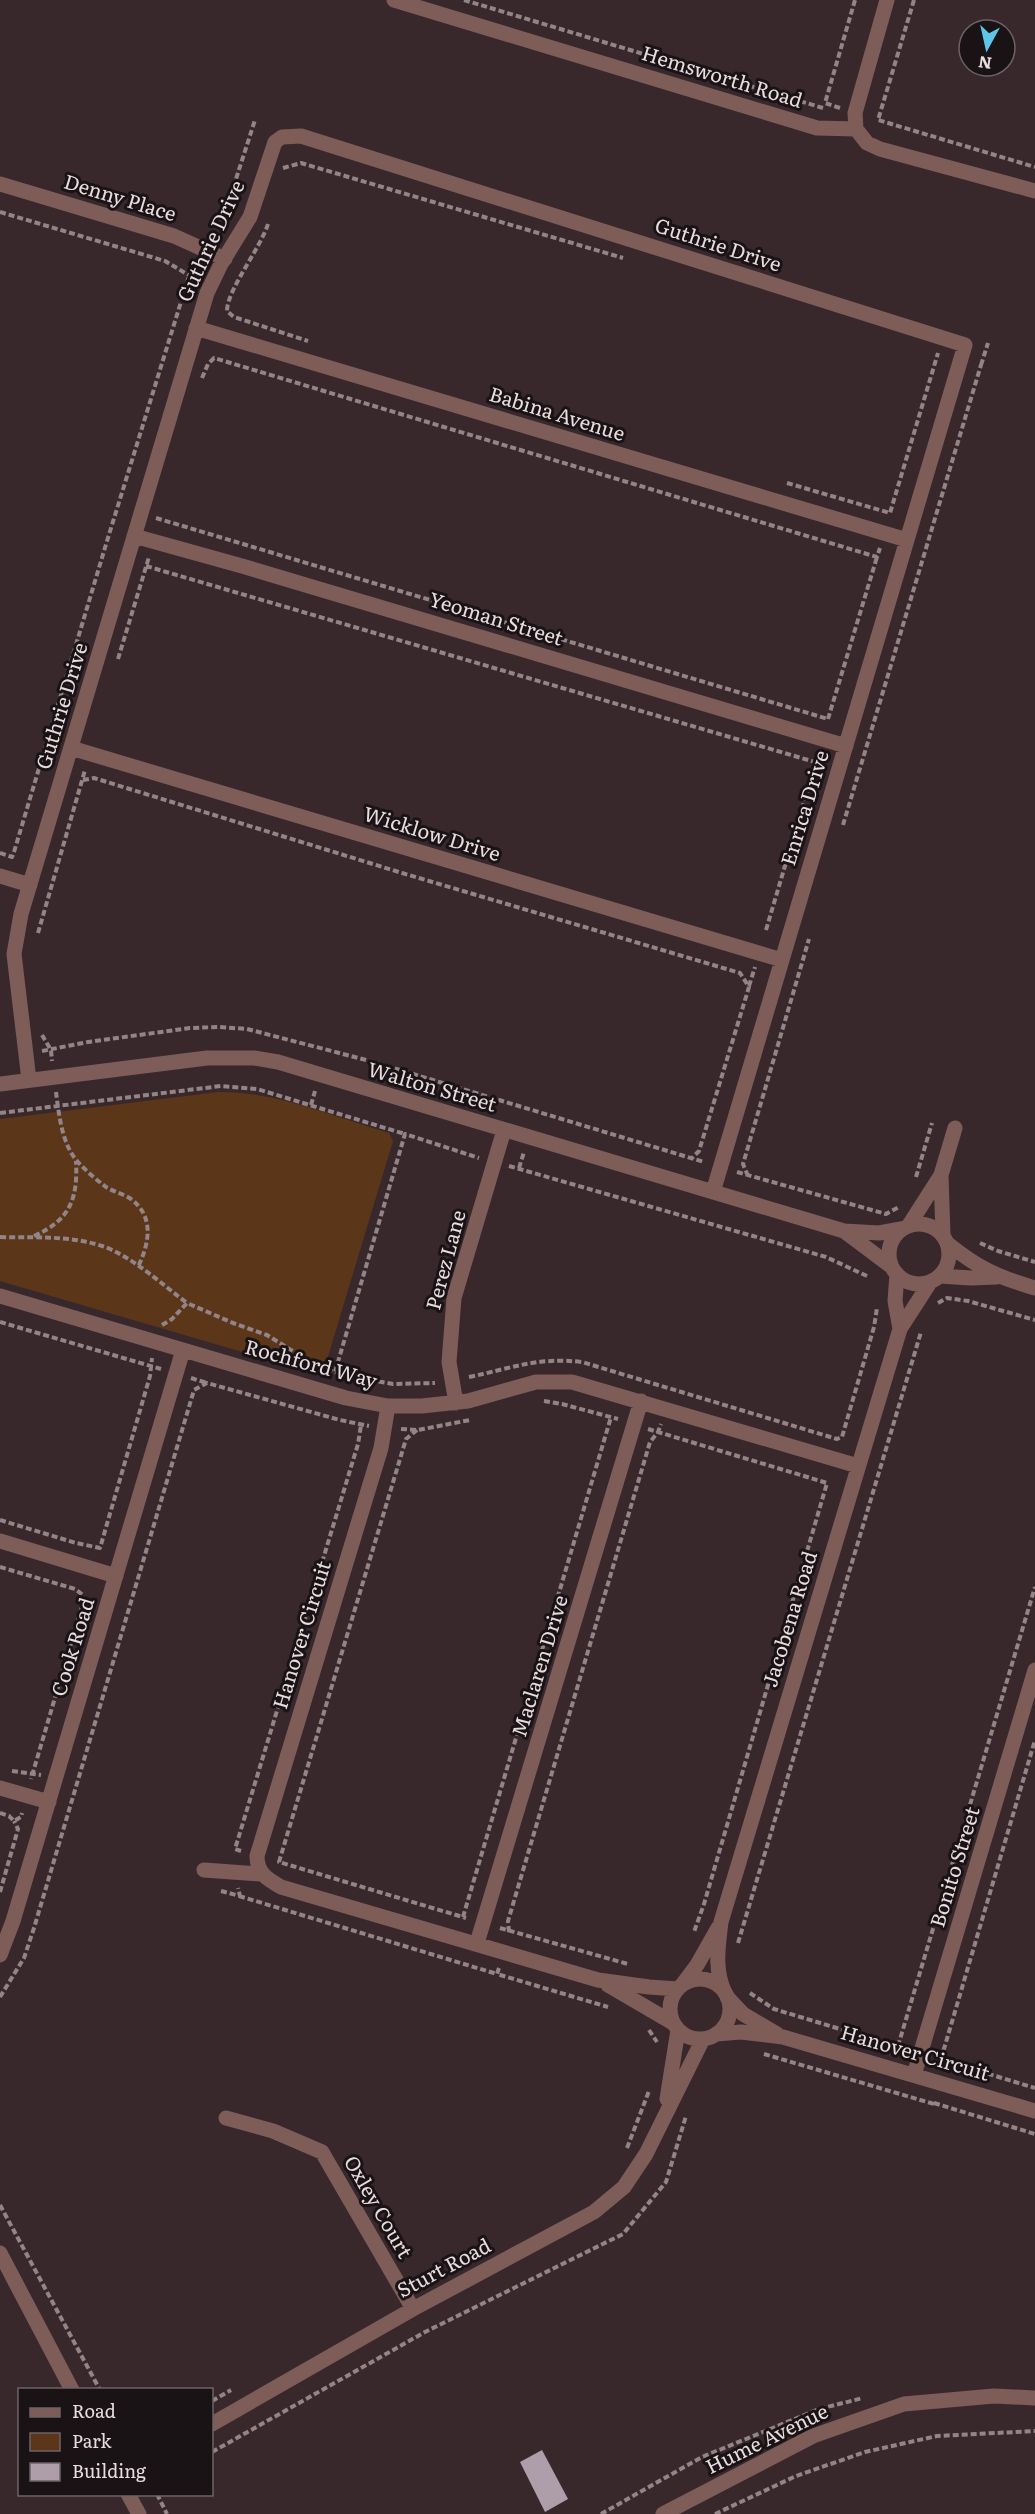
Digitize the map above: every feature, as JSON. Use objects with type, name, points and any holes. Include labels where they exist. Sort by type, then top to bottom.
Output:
[{"type":"street","name":"Hemsworth Road","points":[[394,0],[817,128],[856,129]]},
{"type":"street","points":[[887,0],[855,113],[856,129],[867,143],[880,149],[1035,191]]},
{"type":"street","name":"Guthrie Drive","points":[[29,1080],[14,954],[21,917],[207,293],[250,217],[275,142],[282,137],[300,136],[965,345],[961,359]]},
{"type":"street","name":"Denny Place","points":[[0,184],[174,236],[225,259]]},
{"type":"street","name":"Babina Avenue","points":[[196,328],[907,540]]},
{"type":"street","name":"Enrica Drive","points":[[713,1192],[961,359]]},
{"type":"street","name":"Yeoman Street","points":[[134,536],[846,746]]},
{"type":"street","name":"Wicklow Drive","points":[[71,748],[782,960]]},
{"type":"street","points":[[0,876],[30,885]]},
{"type":"street","name":"Walton Street","points":[[0,1083],[207,1058],[254,1058],[278,1062],[844,1231],[879,1233],[905,1227]]},
{"type":"street","points":[[955,1128],[941,1175],[905,1227],[891,1243],[889,1259],[895,1271],[914,1283],[935,1278],[997,1277]]},
{"type":"street","name":"Perez Lane","points":[[456,1403],[451,1381],[449,1339],[454,1298],[504,1130]]},
{"type":"street","points":[[935,1278],[948,1261],[941,1175]]},
{"type":"street","points":[[905,1227],[927,1225],[981,1268],[997,1277],[1035,1288]]},
{"type":"street","name":"Walton Street","points":[[844,1231],[895,1271]]},
{"type":"street","name":"Jacobena Road","points":[[895,1271],[895,1301],[900,1329]]},
{"type":"street","name":"Jacobena Road","points":[[726,1995],[719,1980],[717,1965],[721,1922],[900,1329],[935,1278]]},
{"type":"street","name":"Rochford Way","points":[[0,1296],[346,1398],[388,1406],[456,1403],[536,1382],[554,1380],[588,1385],[858,1466]]},
{"type":"street","name":"Cook Road","points":[[0,1955],[13,1921],[49,1802],[183,1350]]},
{"type":"street","name":"Maclaren Drive","points":[[477,1943],[641,1401]]},
{"type":"street","name":"Hanover Circuit","points":[[261,1874],[257,1856],[381,1448],[388,1406]]},
{"type":"street","points":[[0,1541],[116,1576]]},
{"type":"street","name":"Bonito Street","points":[[914,2075],[1035,1670]]},
{"type":"street","points":[[0,1788],[49,1802]]},
{"type":"street","points":[[204,1869],[261,1874],[282,1887],[598,1980],[649,1988],[680,1987],[699,1979],[708,1980],[717,1984],[743,2014],[783,2037]]},
{"type":"street","name":"Jacobena Road","points":[[680,1987],[697,1965],[721,1922]]},
{"type":"street","points":[[598,1980],[694,2039],[741,2032],[783,2037]]},
{"type":"street","points":[[676,2026],[670,2006],[680,1987]]},
{"type":"street","points":[[710,2036],[725,2025],[729,2016],[730,2007],[726,1995]]},
{"type":"street","name":"Sturt Road","points":[[664,2117],[676,2047],[676,2026]]},
{"type":"street","name":"Sturt Road","points":[[213,2423],[413,2309],[594,2212],[624,2187],[646,2154],[664,2117],[710,2036]]},
{"type":"street","name":"Hanover Circuit","points":[[783,2037],[1035,2110]]},
{"type":"street","name":"Oxley Court","points":[[226,2118],[273,2131],[322,2152],[413,2309]]},
{"type":"street","points":[[0,2253],[71,2388]]},
{"type":"street","name":"Hume Avenue","points":[[663,2514],[813,2436],[904,2404],[994,2396],[1035,2398]]},
{"type":"street","points":[[129,2496],[139,2514]]},
{"type":"path","points":[[464,0],[823,108]]},
{"type":"path","points":[[855,0],[825,103],[1035,167]]},
{"type":"path","points":[[878,120],[914,0]]},
{"type":"path","points":[[0,853],[12,857],[15,852],[118,503],[189,276],[216,232],[226,210],[255,120]]},
{"type":"path","points":[[267,162],[285,169],[301,163],[630,260]]},
{"type":"path","points":[[282,178],[285,169]]},
{"type":"path","points":[[0,212],[165,261],[189,276]]},
{"type":"path","points":[[269,221],[251,261],[232,291],[227,311],[234,317],[313,342]]},
{"type":"path","points":[[840,834],[988,343]]},
{"type":"path","points":[[927,349],[981,365]]},
{"type":"path","points":[[200,386],[208,364],[214,358],[878,557],[938,352]]},
{"type":"path","points":[[777,480],[891,513]]},
{"type":"path","points":[[118,503],[159,519],[828,719]]},
{"type":"path","points":[[117,664],[163,508]]},
{"type":"path","points":[[147,566],[815,762]]},
{"type":"path","points":[[37,935],[90,754]]},
{"type":"path","points":[[83,780],[94,778],[740,973],[749,987],[699,1151],[691,1158]]},
{"type":"path","points":[[748,1177],[743,1164],[811,932]]},
{"type":"path","points":[[33,1237],[49,1229],[68,1211],[74,1198],[77,1182],[76,1161],[63,1133],[51,1050],[42,1036],[41,1026]]},
{"type":"path","points":[[0,1113],[221,1086],[257,1089],[405,1134]]},
{"type":"path","points":[[915,1181],[932,1123]]},
{"type":"path","points":[[76,1161],[107,1188],[131,1199],[144,1214],[148,1228],[148,1241],[138,1267]]},
{"type":"path","points":[[0,1237],[58,1237],[103,1246],[138,1267],[187,1303]]},
{"type":"path","points":[[933,1306],[947,1298],[968,1301],[1035,1320]]},
{"type":"path","points":[[352,1377],[393,1384],[436,1383],[530,1362],[555,1359],[582,1362],[837,1439],[842,1437],[874,1327],[878,1304]]},
{"type":"path","points":[[0,1322],[149,1366],[150,1376],[100,1548],[0,1520]]},
{"type":"path","points":[[737,1946],[922,1328]]},
{"type":"path","points":[[0,1997],[24,1958],[34,1928],[194,1390],[207,1383],[361,1425],[418,1430],[474,1420]]},
{"type":"path","points":[[541,1401],[611,1417],[828,1483],[704,1904],[691,1937]]},
{"type":"path","points":[[463,1917],[611,1417]]},
{"type":"path","points":[[361,1425],[235,1849],[629,1965]]},
{"type":"path","points":[[279,1862],[406,1439],[418,1430]]},
{"type":"path","points":[[497,1974],[510,1931],[508,1921],[650,1442],[658,1432]]},
{"type":"path","points":[[0,1567],[75,1589],[83,1595],[84,1603],[33,1774],[8,1771]]},
{"type":"path","points":[[898,2046],[1035,1587]]},
{"type":"path","points":[[941,2059],[1035,1740]]},
{"type":"path","points":[[0,1892],[18,1829],[14,1821]]},
{"type":"path","points":[[240,1896],[616,2010]]},
{"type":"path","points":[[745,1990],[774,2009],[1035,2088]]},
{"type":"path","points":[[658,2054],[657,2042],[676,2047]]},
{"type":"path","points":[[624,2154],[639,2122],[650,2088]]},
{"type":"path","points":[[0,2205],[99,2388]]},
{"type":"path","points":[[213,2400],[232,2390]]},
{"type":"path","points":[[716,2514],[796,2476],[865,2452],[938,2436],[1035,2431]]},
{"type":"path","points":[[158,2496],[167,2514]]},
{"type":"green space","points":[[218,1092],[261,1096],[305,1106],[389,1133],[393,1141],[324,1370],[317,1374],[0,1281],[0,1119]]},
{"type":"building","points":[[542,2450],[568,2499],[545,2512],[520,2462]]}]
